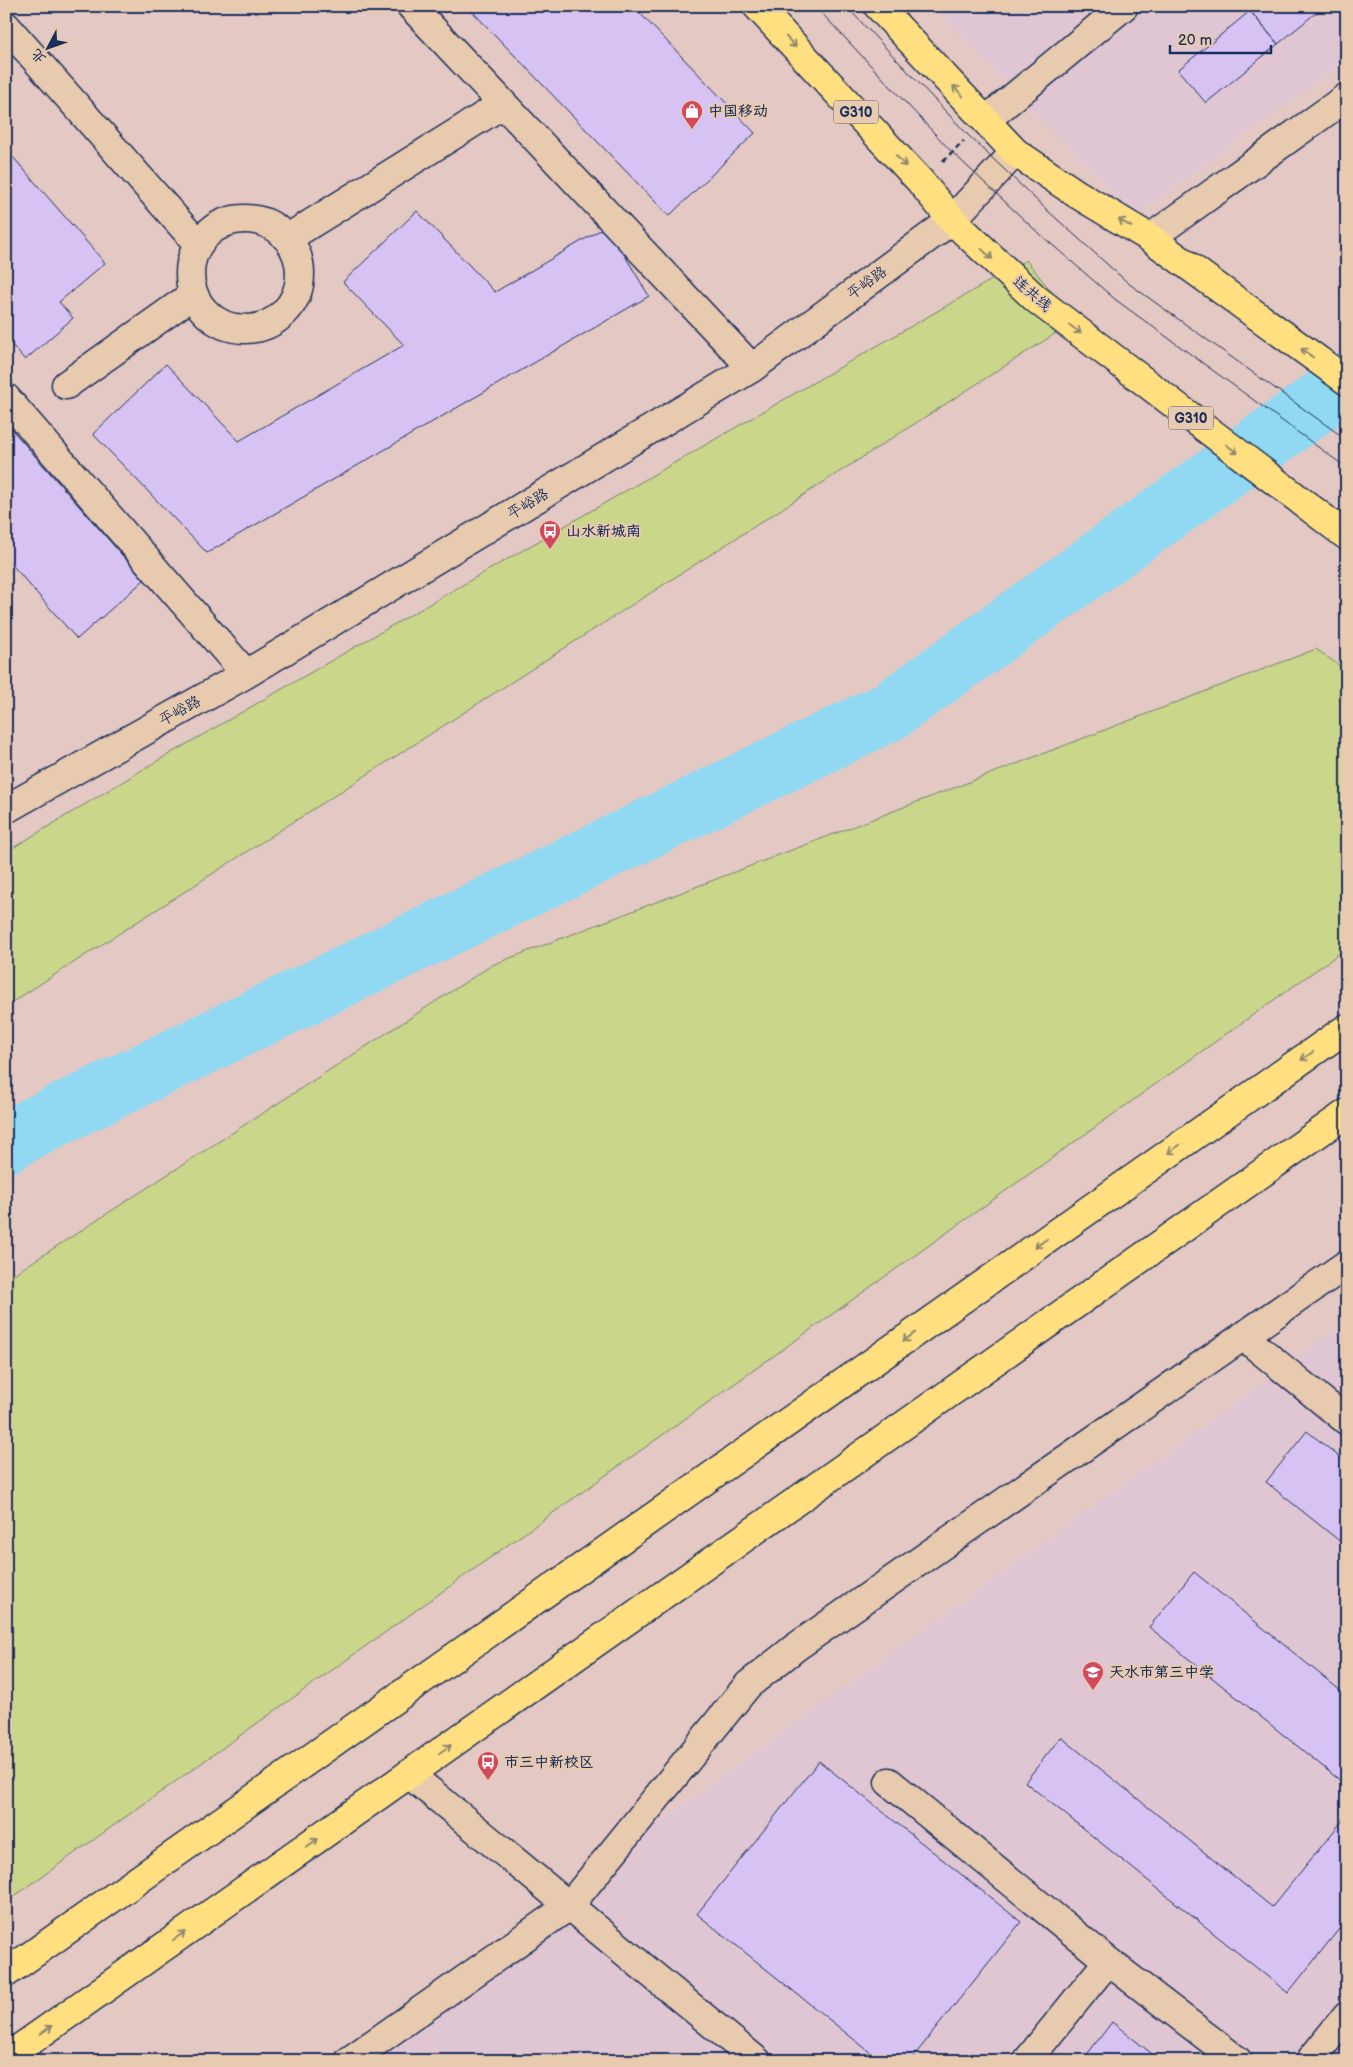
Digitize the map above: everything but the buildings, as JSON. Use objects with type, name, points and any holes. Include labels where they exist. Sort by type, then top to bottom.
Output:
[{"type":"main road","name":"连共线","points":[[758,6],[920,181],[952,220],[1036,300],[1347,536]]},
{"type":"main road","points":[[878,6],[1015,152],[1077,194],[1150,238],[1347,382]]},
{"type":"main road","points":[[6,1973],[1347,1028]]},
{"type":"main road","points":[[6,2058],[1347,1113]]},
{"type":"street","points":[[411,6],[752,368]]},
{"type":"street","points":[[986,120],[1124,6]]},
{"type":"street","points":[[6,26],[198,244]]},
{"type":"street","points":[[1150,238],[1347,97]]},
{"type":"street","points":[[288,238],[503,104]]},
{"type":"street","name":"平峪路","points":[[6,809],[246,674],[752,368],[952,220],[1015,152]]},
{"type":"street","points":[[242,218],[259,220],[275,226],[288,238],[297,253],[301,270],[300,287],[293,303],[281,316],[266,326],[249,329],[232,328],[216,321],[203,309],[194,294],[190,277],[191,260],[198,244],[210,231],[225,222],[242,218]]},
{"type":"street","points":[[66,385],[194,294]]},
{"type":"street","points":[[6,398],[246,674]]},
{"type":"street","points":[[349,2061],[570,1906],[748,1685],[796,1646],[1347,1264]]},
{"type":"street","points":[[1243,1336],[1347,1421]]},
{"type":"street","points":[[409,1774],[757,2061]]},
{"type":"street","points":[[889,1782],[1108,1960],[1238,2061]]},
{"type":"street","points":[[1027,2061],[1108,1960]]},
{"type":"street","points":[[1310,2061],[1347,2015]]},
{"type":"path","points":[[920,181],[986,120]]},
{"type":"shaded area","points":[[932,6],[1347,6],[1347,61],[1135,217]]},
{"type":"shaded area","name":"天水市第三中学","points":[[1347,1321],[1347,2061],[331,2061]]},
{"type":"green space","points":[[1026,260],[1075,321],[6,1006],[6,852],[152,764]]},
{"type":"green space","points":[[1316,649],[1347,671],[1347,948],[6,1902],[6,1279],[492,965]]},
{"type":"waterway","points":[[6,1143],[34,1127],[890,711],[1347,382]]},
{"type":"tram line","points":[[815,6],[952,152],[1034,229],[1116,300],[1347,468]]},
{"type":"tram line","points":[[846,6],[969,136],[1128,283],[1347,440]]},
{"type":"place","name":"中国移动","points":[[692,130]]},
{"type":"place","name":"山水新城南","points":[[550,550]]},
{"type":"place","name":"天水市第三中学","points":[[1093,1691]]},
{"type":"place","name":"市三中新校区","points":[[488,1781]]}]
